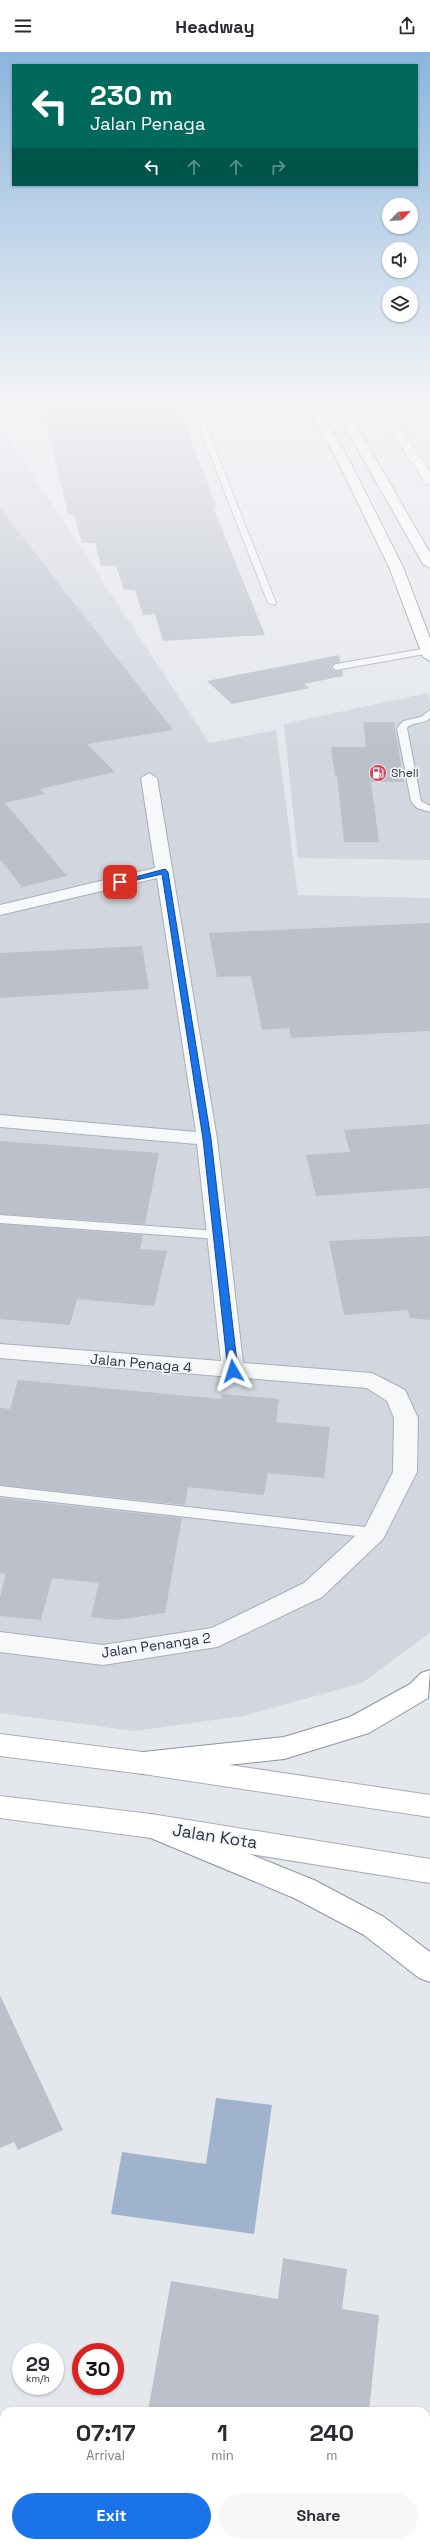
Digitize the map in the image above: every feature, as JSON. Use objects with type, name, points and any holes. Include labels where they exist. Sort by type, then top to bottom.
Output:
[{"type":"main road","points":[[373,520],[396,567],[429,654]]},
{"type":"main road","points":[[405,520],[430,564]]},
{"type":"main road","points":[[143,1763],[284,1748],[359,1725],[419,1691],[430,1680]]},
{"type":"main road","points":[[0,1745],[143,1763],[430,1806]]},
{"type":"main road","name":"Jalan Kota","points":[[0,1807],[151,1826],[430,1871]]},
{"type":"main road","points":[[151,1826],[304,1889],[374,1926],[430,1969]]},
{"type":"street","points":[[149,778],[207,1139],[233,1371]]},
{"type":"street","points":[[0,910],[165,872]]},
{"type":"street","points":[[0,1121],[207,1139]]},
{"type":"street","name":"Jalan Penaga 4","points":[[0,1350],[233,1371],[372,1381],[397,1396]]},
{"type":"street","name":"Jalan Penanga 2","points":[[0,1642],[103,1655],[217,1637],[313,1590],[374,1533],[405,1472],[406,1418],[397,1396]]},
{"type":"lane","points":[[239,520],[272,603]]},
{"type":"lane","points":[[336,667],[429,654]]},
{"type":"lane","points":[[430,713],[424,718],[406,723],[402,728],[416,801],[420,806],[430,809]]},
{"type":"lane","points":[[0,1219],[218,1235]]},
{"type":"lane","points":[[0,1490],[374,1533]]},
{"type":"shaded area","points":[[0,520],[63,520],[209,743],[276,730],[298,895],[430,898],[430,1633],[362,1683],[243,1716],[134,1731],[0,1713]]},
{"type":"shaded area","points":[[428,693],[430,703],[430,860],[298,858],[284,724]]},
{"type":"water","points":[[216,2098],[272,2105],[254,2234],[111,2214],[122,2152],[206,2164]]},
{"type":"building","points":[[0,520],[10,520],[173,730],[87,744],[115,772],[40,789],[45,794],[5,803],[67,876],[22,887],[0,859]]},
{"type":"building","points":[[76,520],[218,520],[265,635],[163,641],[155,614],[143,615],[135,590],[124,590],[116,566],[101,566],[95,543],[82,543]]},
{"type":"building","points":[[339,655],[340,662],[330,667],[335,671],[342,670],[343,676],[304,684],[309,688],[232,704],[207,681]]},
{"type":"building","points":[[363,722],[394,722],[404,782],[371,782],[379,842],[344,842],[337,776],[335,776],[331,747],[366,747]]},
{"type":"building","points":[[430,923],[430,1031],[291,1038],[289,1028],[262,1030],[251,976],[217,977],[209,933]]},
{"type":"building","points":[[142,946],[149,989],[0,998],[0,953]]},
{"type":"building","points":[[430,1124],[430,1188],[316,1196],[306,1155],[350,1152],[344,1130]]},
{"type":"building","points":[[0,1141],[159,1153],[145,1224],[0,1214]]},
{"type":"building","points":[[0,1224],[143,1235],[140,1249],[167,1251],[154,1306],[77,1299],[70,1325],[0,1319]]},
{"type":"building","points":[[430,1236],[430,1320],[410,1318],[408,1310],[344,1315],[329,1241]]},
{"type":"building","points":[[18,1380],[221,1399],[222,1394],[279,1399],[276,1422],[330,1427],[324,1478],[268,1473],[264,1495],[188,1487],[185,1505],[0,1485],[0,1408],[10,1409]]},
{"type":"building","points":[[0,1498],[182,1518],[165,1613],[116,1620],[91,1617],[99,1583],[52,1578],[41,1620],[0,1616],[0,1597],[6,1574],[0,1573]]},
{"type":"building","points":[[0,1995],[63,2130],[18,2150],[14,2142],[0,2148]]},
{"type":"building","points":[[283,2258],[347,2269],[342,2309],[379,2315],[369,2407],[149,2407],[171,2281],[278,2299]]},
{"type":"place","name":"Shell","points":[[378,773]]},
{"type":"route","points":[[120,882],[165,872],[207,1139],[233,1371]]}]
